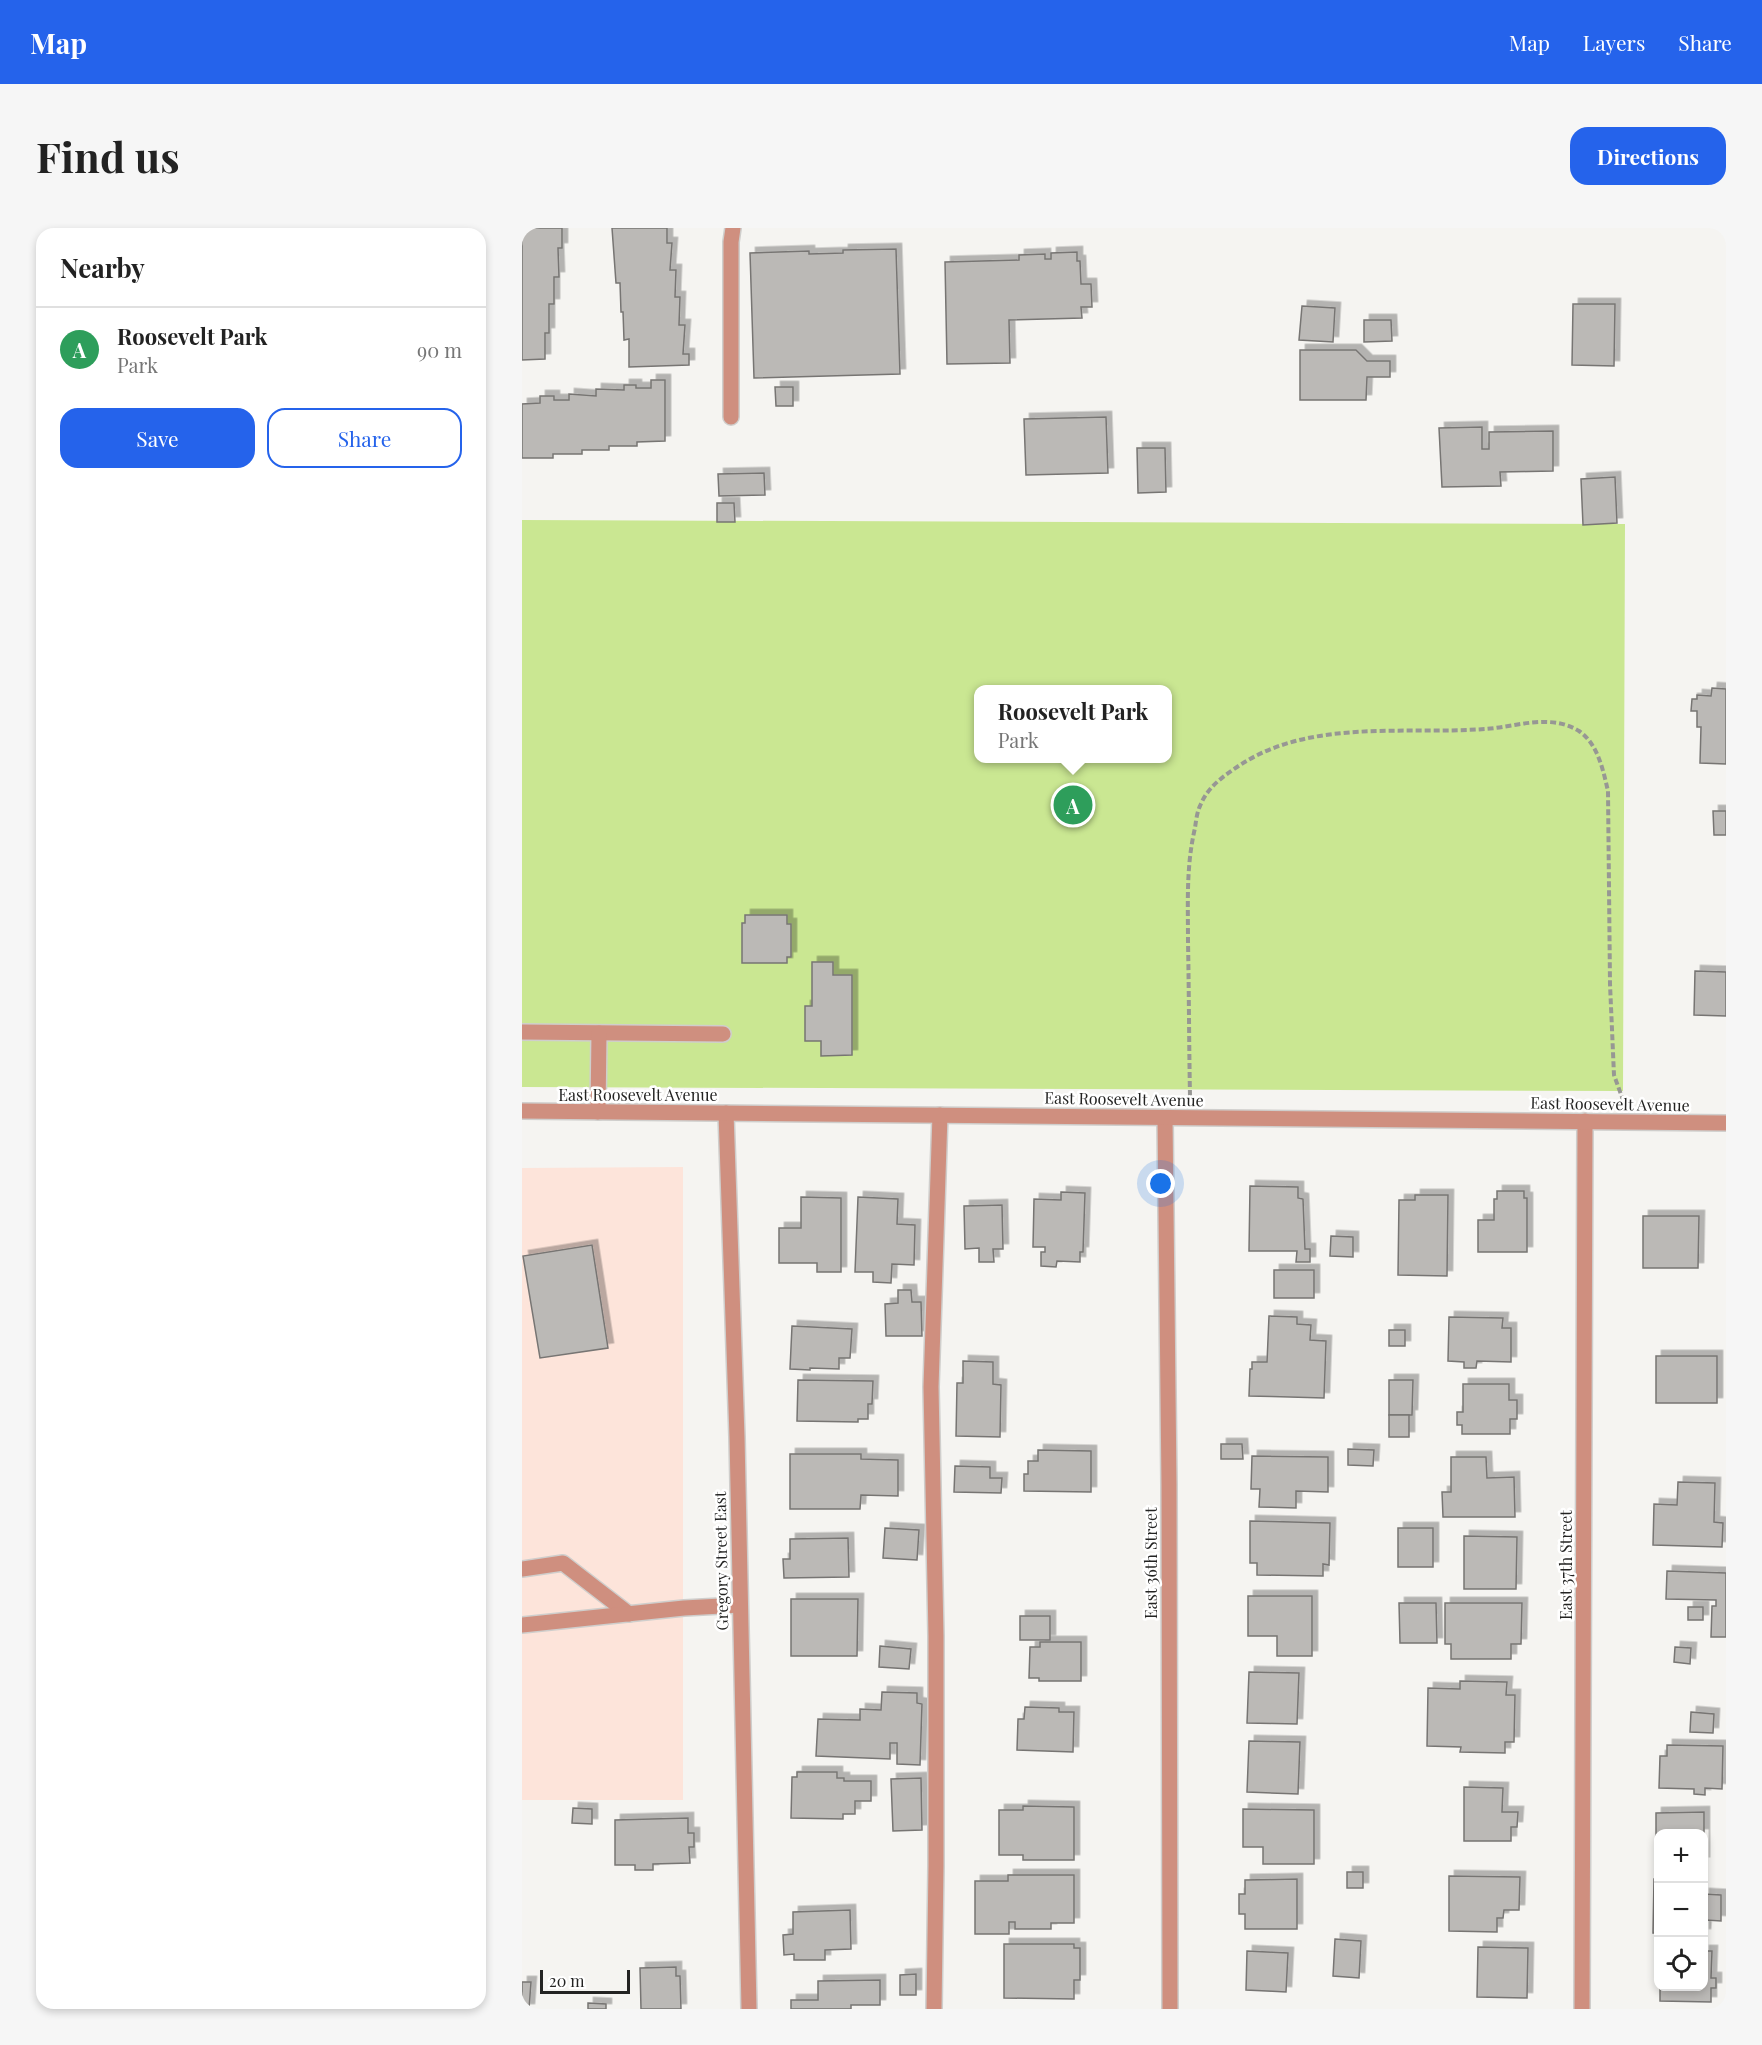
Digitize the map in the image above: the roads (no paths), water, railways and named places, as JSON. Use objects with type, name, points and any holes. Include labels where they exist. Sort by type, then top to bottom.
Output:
[{"type":"street","points":[[731,417],[731,242],[733,228]]},
{"type":"street","points":[[522,1032],[723,1034]]},
{"type":"street","points":[[598,1112],[599,1033]]},
{"type":"street","name":"East Roosevelt Avenue","points":[[522,1112],[1726,1123]]},
{"type":"street","name":"Gregory Street East","points":[[726,1113],[750,2009]]},
{"type":"street","points":[[934,2009],[936,1659],[931,1387],[940,1115]]},
{"type":"street","name":"East 36th Street","points":[[1165,1118],[1169,1484],[1170,2009]]},
{"type":"street","name":"East 37th Street","points":[[1582,2009],[1585,1121]]},
{"type":"street","points":[[522,1569],[563,1563],[629,1614]]},
{"type":"street","points":[[522,1624],[684,1608],[740,1605]]},
{"type":"place","name":"Roosevelt Park","points":[[1073,805]]}]
